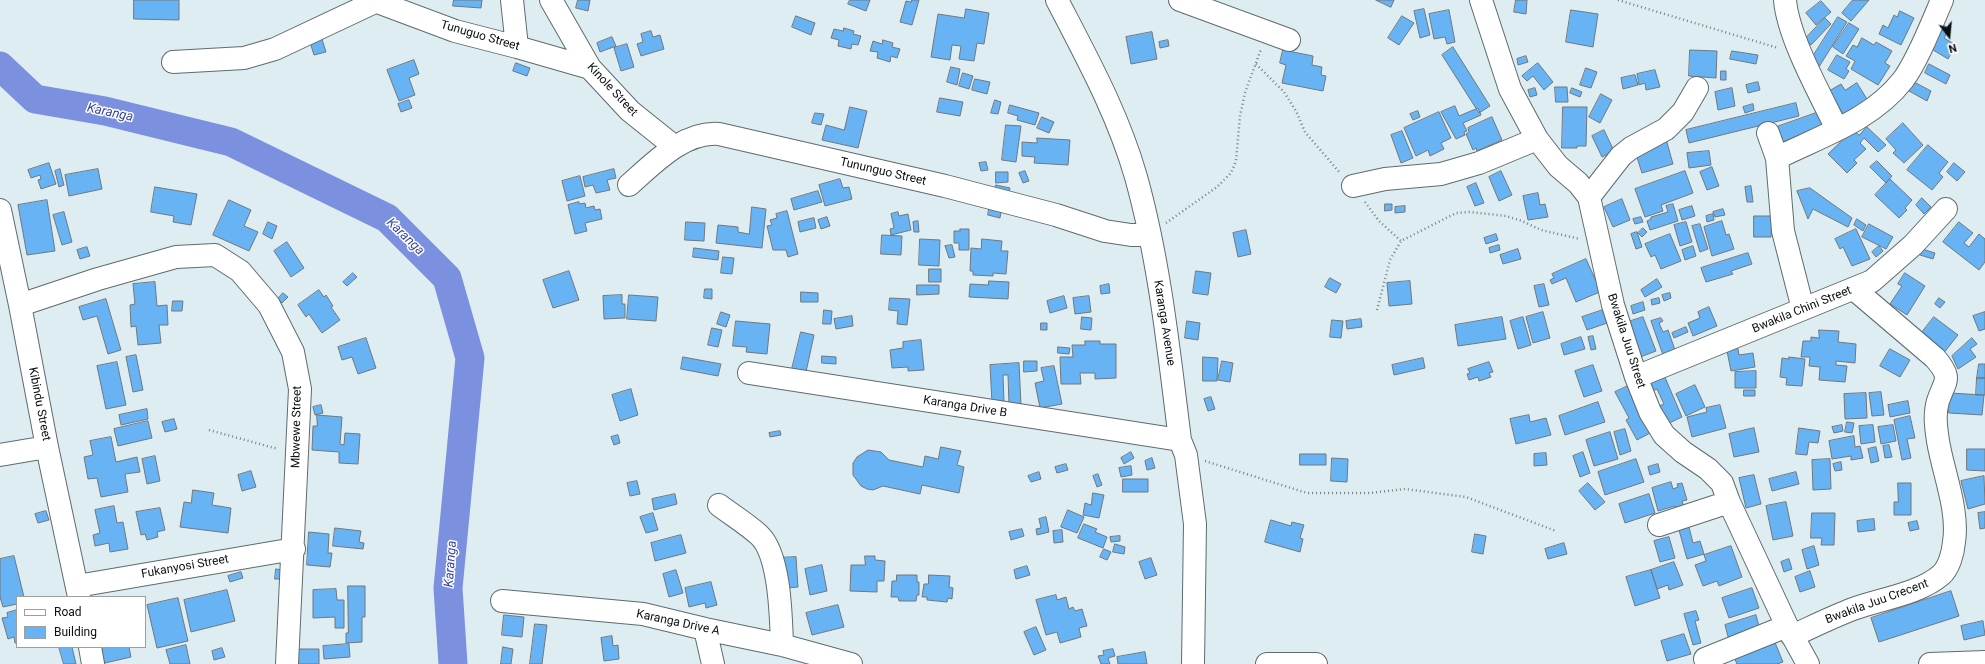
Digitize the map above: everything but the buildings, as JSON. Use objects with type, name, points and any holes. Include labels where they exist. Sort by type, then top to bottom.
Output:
[{"type":"street","points":[[512,0],[517,47]]},
{"type":"street","name":"Kinole Street","points":[[551,0],[590,68],[630,111],[675,147]]},
{"type":"street","name":"Karanga Avenue","points":[[1057,0],[1103,89],[1120,130],[1136,176],[1150,235],[1195,524],[1192,664]]},
{"type":"street","points":[[1180,0],[1290,40]]},
{"type":"street","name":"Bwakila Juu Street","points":[[1481,0],[1510,89],[1538,138],[1558,166],[1578,183],[1589,197],[1613,305],[1636,377],[1650,412],[1664,435],[1682,452],[1708,469],[1722,483],[1729,502],[1789,631],[1808,664]]},
{"type":"street","points":[[1784,0],[1790,22],[1802,54],[1836,129]]},
{"type":"street","points":[[1777,158],[1862,117],[1882,103],[1904,79],[1926,39],[1942,0]]},
{"type":"street","points":[[174,62],[244,58],[275,50],[374,1]]},
{"type":"street","name":"Tunuguo Street","points":[[374,1],[455,32],[517,47],[590,68]]},
{"type":"street","points":[[1589,197],[1621,156],[1631,148],[1666,129],[1683,112],[1697,88]]},
{"type":"street","name":"Tununguo Street","points":[[629,185],[675,147],[697,135],[706,133],[719,134],[945,186],[1056,215],[1105,231],[1131,235],[1150,235]]},
{"type":"street","points":[[1768,133],[1777,158],[1783,231],[1803,309]]},
{"type":"street","points":[[1354,186],[1385,179],[1441,174],[1479,163],[1538,138]]},
{"type":"street","name":"Bwakila Chini Street","points":[[1636,377],[1872,281],[1913,246],[1946,209]]},
{"type":"street","name":"Kibindu Street","points":[[0,210],[47,447],[78,591]]},
{"type":"street","name":"Mbwewe Street","points":[[20,305],[98,279],[176,257],[215,255],[240,271],[269,305],[293,352],[300,389],[296,454],[294,548],[287,664]]},
{"type":"street","name":"Bwakila Juu Crecent","points":[[1705,659],[1931,583],[1942,574],[1950,561],[1955,541],[1953,508],[1935,421],[1938,402],[1947,380],[1943,368],[1935,358],[1854,289]]},
{"type":"street","name":"Karanga Drive B","points":[[749,373],[1183,448]]},
{"type":"street","points":[[0,455],[47,447]]},
{"type":"street","points":[[1659,525],[1729,502]]},
{"type":"street","points":[[719,505],[760,536],[773,560],[780,600],[782,645]]},
{"type":"street","name":"Fukanyosi Street","points":[[78,591],[294,548]]},
{"type":"street","name":"Karanga Drive A","points":[[502,601],[643,614],[704,629],[782,645],[852,664]]},
{"type":"street","points":[[704,629],[713,664]]},
{"type":"street","points":[[90,648],[94,664]]},
{"type":"street","points":[[1930,664],[1985,662]]},
{"type":"street","points":[[1267,664],[1316,664]]},
{"type":"path","points":[[1618,0],[1691,23],[1802,54]]},
{"type":"path","points":[[1150,235],[1217,186],[1231,172],[1236,161],[1240,116],[1245,93],[1256,64],[1265,32]]},
{"type":"path","points":[[1256,64],[1284,92],[1296,111],[1305,132],[1337,170],[1354,186],[1379,221],[1401,241]]},
{"type":"path","points":[[1377,310],[1390,260],[1401,241],[1456,213],[1470,212],[1506,216],[1522,221],[1541,230],[1600,244]]},
{"type":"path","points":[[209,430],[296,454]]},
{"type":"path","points":[[1183,448],[1307,492],[1370,493],[1405,489],[1466,497],[1556,531]]},
{"type":"waterway","name":"Karanga","points":[[0,66],[35,99],[105,111],[231,142],[387,218],[447,278],[470,358],[448,588],[453,664]]}]
